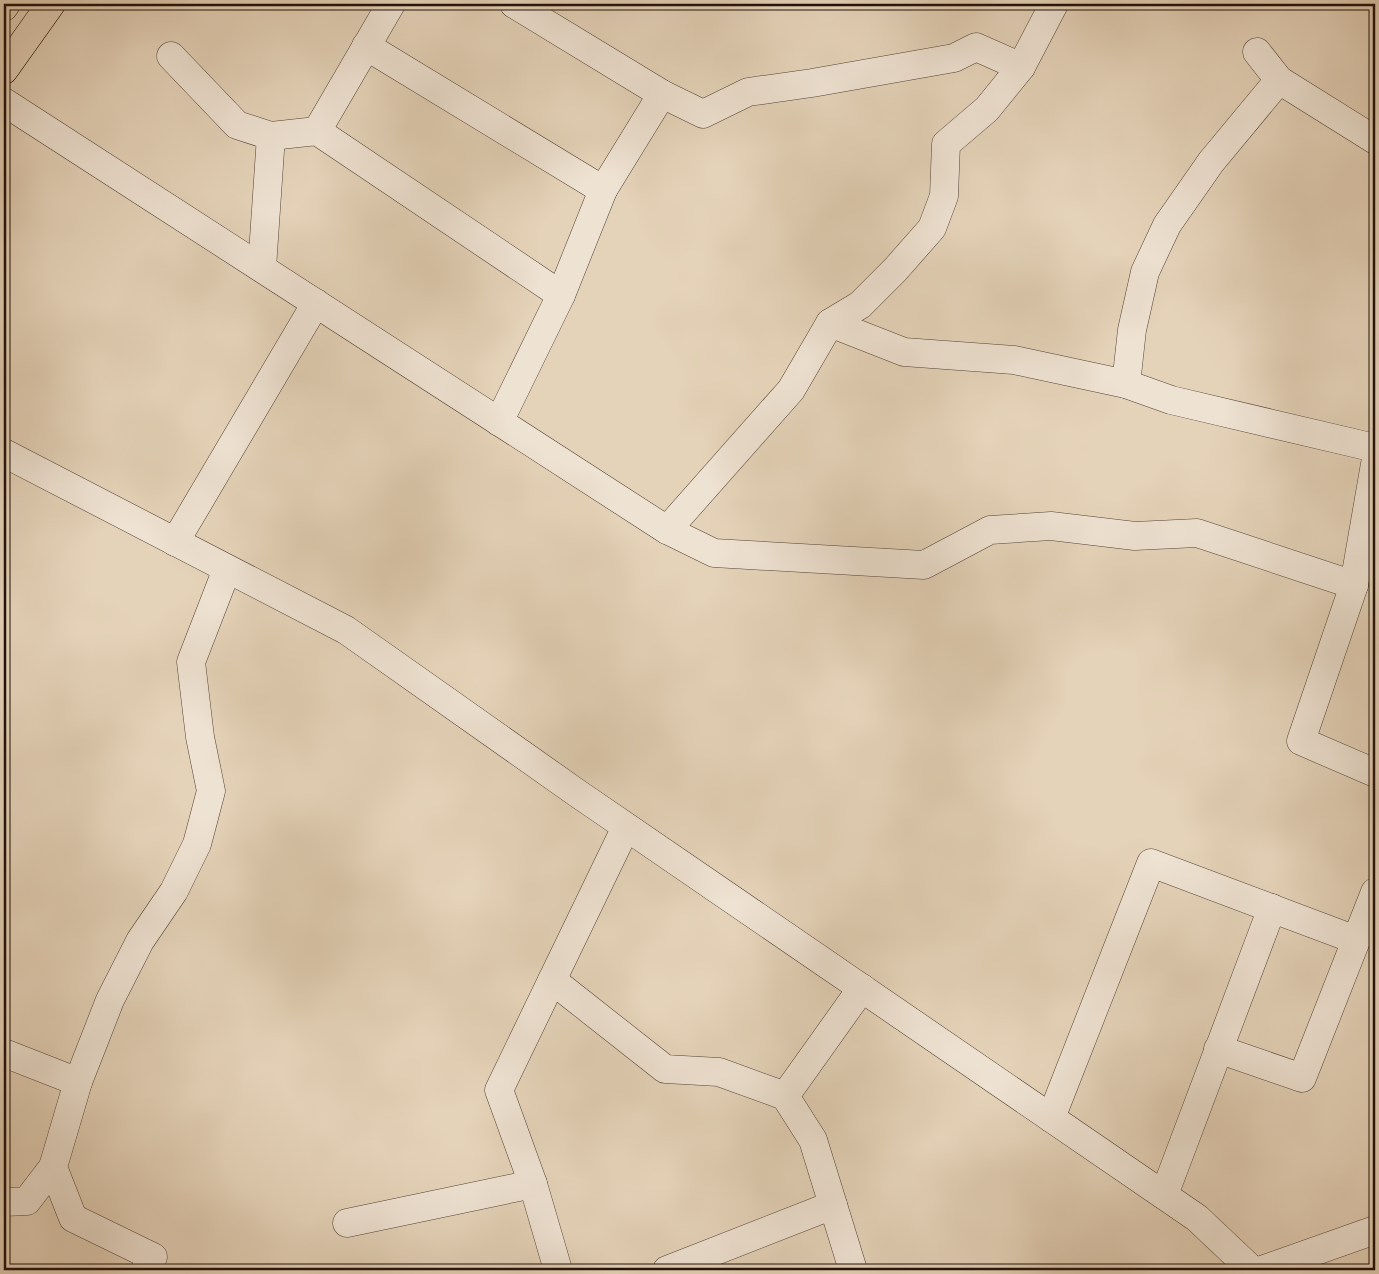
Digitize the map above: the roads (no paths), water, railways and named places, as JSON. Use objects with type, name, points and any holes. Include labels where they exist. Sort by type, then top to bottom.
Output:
[{"type":"main road","points":[[4,70],[51,4]]},
{"type":"street","points":[[317,131],[390,4]]},
{"type":"street","points":[[667,530],[791,390],[830,323],[860,305],[895,270],[932,228],[944,196],[946,144],[987,110],[1021,67],[1054,4]]},
{"type":"street","points":[[525,6],[662,94],[703,114],[748,92],[954,58],[976,47],[1021,67]]},
{"type":"street","points":[[366,46],[603,190]]},
{"type":"street","points":[[1258,52],[1279,80],[1375,140]]},
{"type":"street","points":[[171,56],[238,125],[271,136],[317,131],[561,295]]},
{"type":"street","points":[[1126,384],[1132,330],[1144,272],[1167,225],[1211,162],[1279,80]]},
{"type":"street","points":[[499,422],[561,295],[603,190],[662,94]]},
{"type":"street","points":[[4,102],[667,530],[714,553],[924,564],[990,530],[1051,526],[1135,536],[1197,533],[1354,585]]},
{"type":"street","points":[[262,268],[271,136]]},
{"type":"street","points":[[175,542],[316,303]]},
{"type":"street","points":[[830,323],[904,352],[1014,360],[1126,384],[1171,400],[1375,448]]},
{"type":"street","points":[[4,453],[346,630],[626,827],[1164,1195],[1196,1218],[1252,1270]]},
{"type":"street","points":[[1375,464],[1354,585],[1301,741],[1375,773]]},
{"type":"street","points":[[4,1202],[27,1201],[53,1167],[78,1082],[110,1000],[140,941],[174,891],[197,844],[211,791],[200,737],[191,662],[227,569]]},
{"type":"street","points":[[558,1270],[533,1184],[499,1090],[626,827]]},
{"type":"street","points":[[1051,1118],[1151,864],[1356,940]]},
{"type":"street","points":[[1218,1049],[1302,1078],[1375,892]]},
{"type":"street","points":[[1164,1195],[1272,908]]},
{"type":"street","points":[[552,980],[665,1069],[719,1072],[785,1096],[813,1140],[853,1270]]},
{"type":"street","points":[[785,1096],[862,988]]},
{"type":"street","points":[[4,1053],[78,1082]]},
{"type":"street","points":[[53,1167],[73,1218],[153,1257],[145,1270]]},
{"type":"street","points":[[347,1223],[533,1184]]},
{"type":"street","points":[[667,1270],[833,1204]]},
{"type":"street","points":[[1262,1270],[1375,1230]]}]
